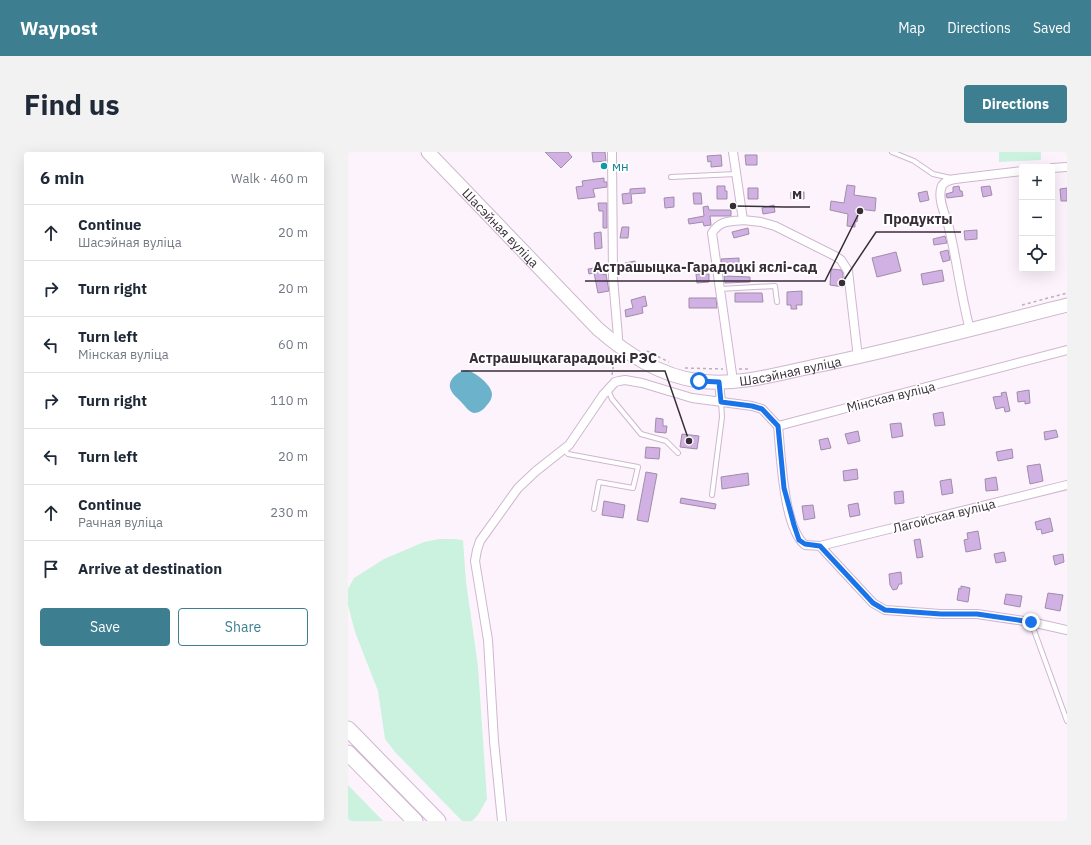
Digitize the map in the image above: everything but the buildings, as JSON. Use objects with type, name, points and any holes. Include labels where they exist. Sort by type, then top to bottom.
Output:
[{"type":"highway","points":[[348,729],[438,821]]},
{"type":"highway","points":[[348,754],[415,821]]},
{"type":"main road","name":"Шасэйная вуліца","points":[[428,152],[598,329],[617,345],[646,364],[672,375],[699,381],[719,382],[783,373],[858,358],[1067,304]]},
{"type":"street","points":[[612,152],[613,278],[618,337],[617,345]]},
{"type":"street","points":[[733,152],[743,220]]},
{"type":"street","points":[[1055,168],[1067,167]]},
{"type":"street","points":[[970,330],[949,227],[941,196],[941,188],[943,184],[955,179],[1019,171]]},
{"type":"street","points":[[733,381],[712,233],[716,226],[720,224],[743,220],[761,222],[775,226],[841,260],[848,271],[858,358]]},
{"type":"street","name":"Мінская вуліца","points":[[778,426],[1067,350]]},
{"type":"street","points":[[502,821],[494,741],[488,640],[475,561],[477,550],[480,541],[518,488],[536,471],[564,450],[572,441],[596,404],[610,387],[619,381],[631,381],[692,398],[752,406],[762,409],[778,426],[784,488],[799,540],[805,544],[820,546],[873,603],[885,610],[941,614],[977,614],[1031,622],[1067,630]]},
{"type":"street","points":[[719,382],[721,402]]},
{"type":"street","name":"Лагойская вуліца","points":[[820,546],[1067,485]]},
{"type":"lane","points":[[892,152],[914,161],[933,174],[955,179]]},
{"type":"lane","points":[[672,177],[737,174]]},
{"type":"lane","points":[[720,289],[775,286],[777,302]]},
{"type":"lane","points":[[610,387],[612,399],[641,434],[666,441],[678,453]]},
{"type":"lane","points":[[712,495],[722,417],[721,402]]},
{"type":"lane","points":[[564,450],[568,454],[638,467],[633,488],[599,482],[594,509]]},
{"type":"lane","points":[[1031,622],[1067,721]]},
{"type":"path","points":[[610,387],[617,345]]},
{"type":"green space","points":[[999,152],[1041,152],[1041,160],[999,162]]},
{"type":"green space","points":[[439,539],[463,540],[466,582],[478,666],[487,799],[478,815],[472,821],[462,821],[395,752],[385,739],[378,691],[355,632],[348,605],[348,589],[354,578],[384,559],[424,542]]},
{"type":"green space","points":[[348,785],[383,821],[348,821]]},
{"type":"water","points":[[466,370],[482,379],[491,390],[492,395],[490,401],[483,409],[474,413],[454,395],[450,388],[453,378]]},
{"type":"place","name":"мн","points":[[604,166]]},
{"type":"place","name":"м","points":[[733,206]]},
{"type":"place","name":"Астрашыцка-Гарадоцкі яслі-сад","points":[[860,211]]},
{"type":"place","name":"Продукты","points":[[842,283]]},
{"type":"place","name":"Астрашыцкагарадоцкі РЭС","points":[[689,441]]},
{"type":"route","points":[[699,381],[719,382],[721,402],[752,406],[762,409],[771,417],[778,426],[784,488],[790,514],[799,540],[805,544],[820,546],[873,603],[885,610],[898,612],[977,614],[1031,622]]}]
